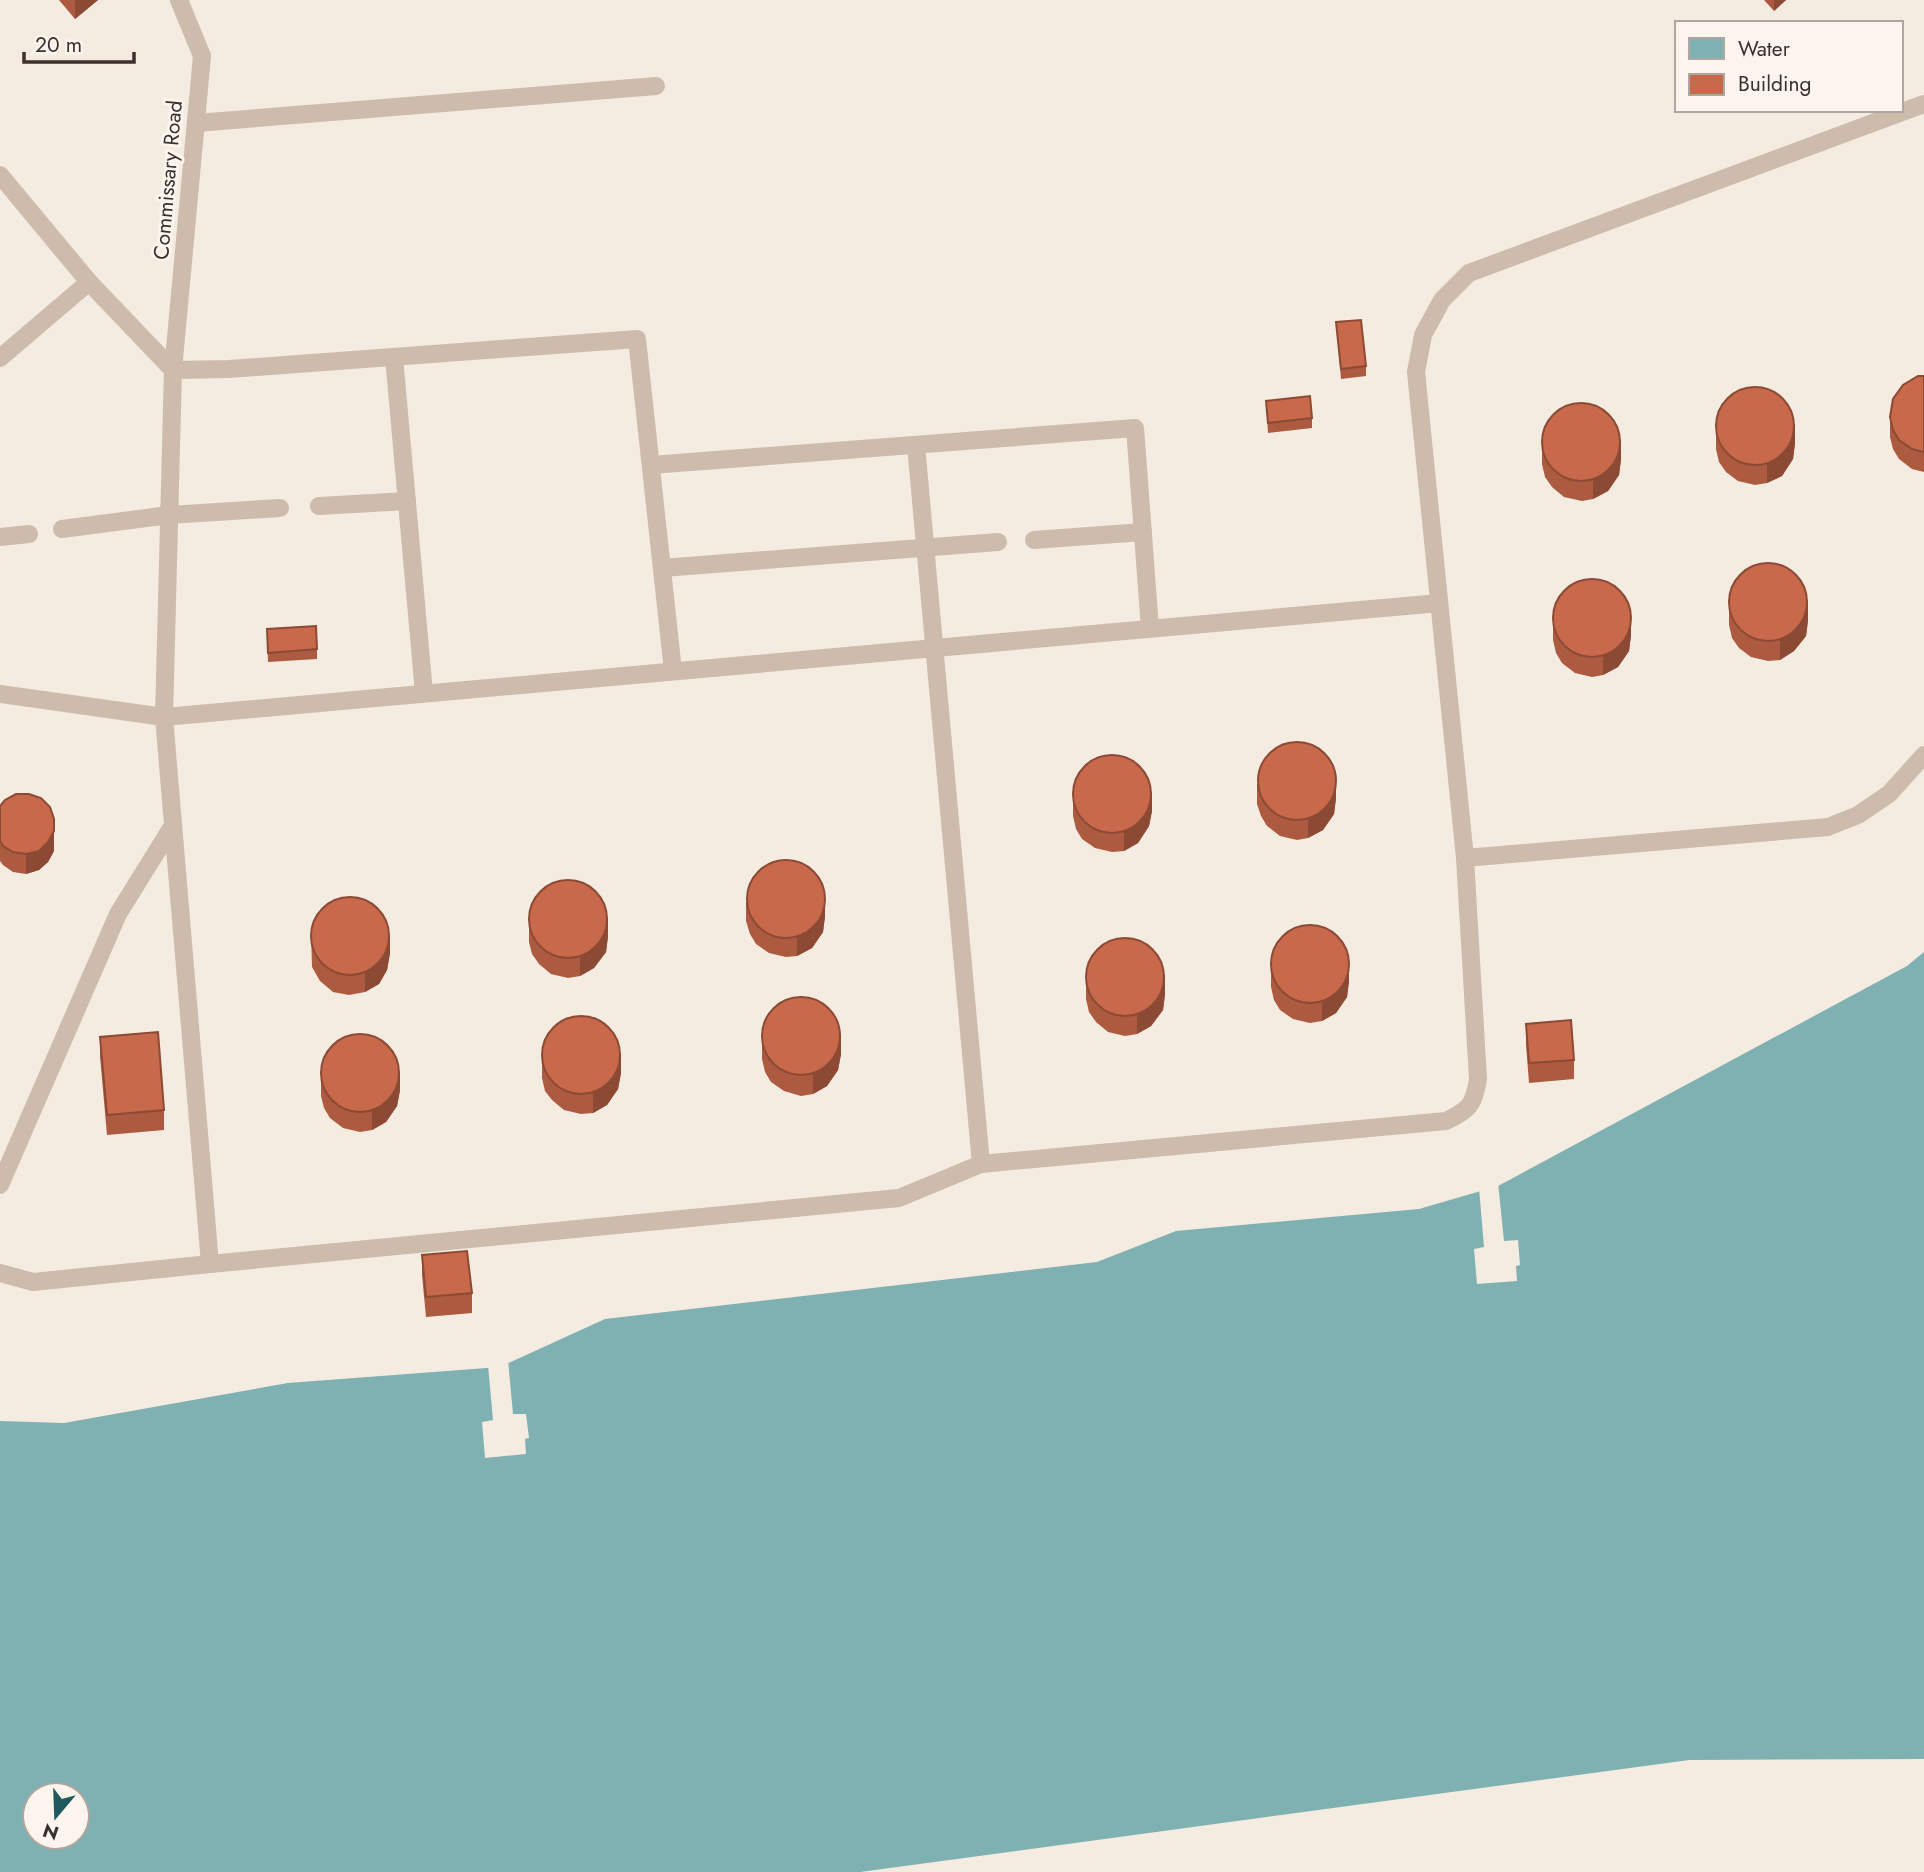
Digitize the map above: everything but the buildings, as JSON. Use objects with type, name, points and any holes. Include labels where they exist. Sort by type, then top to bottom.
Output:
[{"type":"lane","name":"Commissary Road","points":[[178,0],[202,56],[173,370],[164,717],[209,1264]]},
{"type":"lane","points":[[196,123],[656,86]]},
{"type":"lane","points":[[1903,112],[1924,104]]},
{"type":"lane","points":[[0,1273],[33,1282],[899,1198],[981,1164],[1446,1121],[1464,1113],[1475,1099],[1478,1079],[1465,858],[1416,372],[1423,334],[1442,300],[1468,273],[1902,112]]},
{"type":"lane","points":[[0,175],[89,282],[173,370],[229,369],[637,339],[673,671]]},
{"type":"lane","points":[[0,358],[89,282]]},
{"type":"lane","points":[[394,357],[424,694]]},
{"type":"lane","points":[[651,465],[1135,428],[1150,628]]},
{"type":"lane","points":[[916,444],[981,1164]]},
{"type":"lane","points":[[319,506],[407,501]]},
{"type":"lane","points":[[62,529],[169,515],[280,508]]},
{"type":"lane","points":[[1034,540],[1143,532]]},
{"type":"lane","points":[[0,537],[29,534]]},
{"type":"lane","points":[[662,568],[998,542]]},
{"type":"lane","points":[[0,694],[164,717],[1439,603]]},
{"type":"lane","points":[[1465,858],[1828,827],[1858,815],[1889,794],[1924,755]]},
{"type":"lane","points":[[0,1185],[118,914],[172,827]]},
{"type":"water","points":[[1924,952],[1924,1759],[1689,1760],[860,1872],[0,1872],[0,1421],[64,1423],[288,1383],[500,1367],[605,1319],[1097,1262],[1176,1231],[1419,1209],[1498,1186],[1907,966]]},
{"type":"pier","points":[[1498,1182],[1504,1241],[1518,1240],[1520,1265],[1516,1266],[1517,1281],[1477,1284],[1474,1249],[1484,1247],[1479,1188]]},
{"type":"pier","points":[[508,1360],[513,1414],[526,1414],[529,1438],[525,1439],[526,1454],[485,1458],[482,1422],[493,1420],[488,1365]]}]
